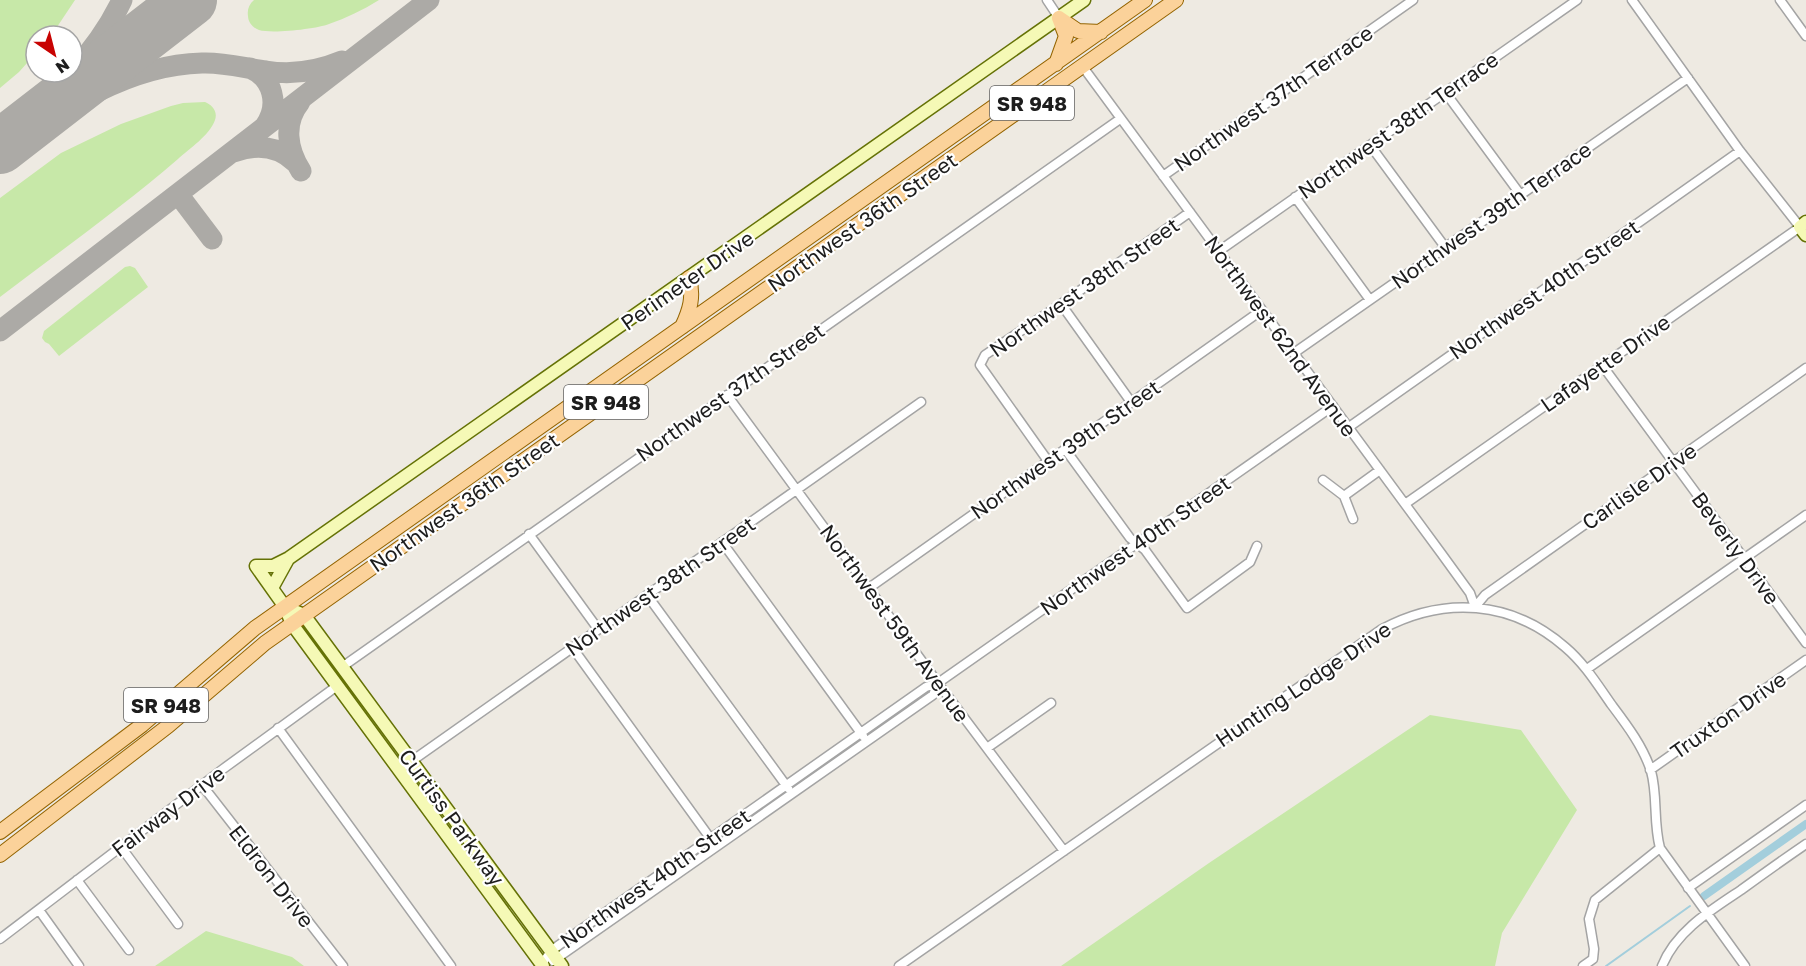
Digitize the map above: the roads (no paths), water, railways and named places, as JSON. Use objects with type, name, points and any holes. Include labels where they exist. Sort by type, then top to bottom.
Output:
[{"type":"main road","name":"Northwest 36th Street","points":[[0,832],[142,725],[232,647],[285,607],[1145,0]]},
{"type":"main road","name":"Northwest 36th Street","points":[[0,855],[153,738],[244,660],[304,615],[1176,0]]},
{"type":"main road","points":[[1059,18],[1078,31],[1101,32]]},
{"type":"main road","points":[[1056,64],[1066,36],[1059,18]]},
{"type":"main road","points":[[874,192],[884,207]]},
{"type":"main road","points":[[682,327],[692,304],[689,278]]},
{"type":"main road","points":[[694,319],[712,318],[721,321],[720,312],[728,295]]},
{"type":"main road","points":[[594,411],[597,394],[603,384]]},
{"type":"main road","points":[[470,477],[482,476],[491,483],[506,460],[535,439],[539,428]]},
{"type":"street","points":[[1047,0],[1059,18]]},
{"type":"street","name":"Perimeter Drive","points":[[256,566],[273,566],[289,558],[1084,0]]},
{"type":"street","name":"Northwest 37th Terrace","points":[[1163,176],[1413,0]]},
{"type":"street","name":"Northwest 38th Terrace","points":[[1219,251],[1577,0]]},
{"type":"street","points":[[1632,0],[1740,151],[1804,228]]},
{"type":"street","points":[[1780,0],[1806,36]]},
{"type":"street","name":"Northwest 62nd Avenue","points":[[1083,67],[1470,593],[1475,606]]},
{"type":"street","name":"Northwest 39th Terrace","points":[[1294,353],[1688,78]]},
{"type":"street","points":[[1444,92],[1520,194]]},
{"type":"street","name":"Northwest 37th Street","points":[[342,667],[1120,119]]},
{"type":"street","points":[[1370,145],[1445,247]]},
{"type":"street","name":"Northwest 40th Street","points":[[1348,427],[1740,151]]},
{"type":"street","points":[[1295,197],[1370,300]]},
{"type":"street","name":"Northwest 38th Street","points":[[1048,461],[980,365],[984,355],[1061,304],[1190,212]]},
{"type":"street","name":"Lafayette Drive","points":[[1405,504],[1602,365],[1804,228]]},
{"type":"street","points":[[1061,304],[1131,402]]},
{"type":"street","name":"Northwest 39th Street","points":[[868,588],[1262,310]]},
{"type":"street","name":"Beverly Drive","points":[[1602,365],[1806,644]]},
{"type":"street","name":"Carlisle Drive","points":[[1475,606],[1485,595],[1806,368]]},
{"type":"street","name":"Northwest 59th Avenue","points":[[727,395],[1064,851]]},
{"type":"street","name":"Northwest 38th Street","points":[[399,770],[921,402]]},
{"type":"street","name":"Northwest 40th Street","points":[[557,959],[711,838],[926,687],[938,683],[1333,406]]},
{"type":"street","points":[[1065,449],[1130,538],[1147,552],[1186,608],[1250,562],[1257,546]]},
{"type":"street","points":[[1344,496],[1380,470]]},
{"type":"street","points":[[1323,480],[1344,496],[1353,519]]},
{"type":"street","points":[[1587,669],[1806,515]]},
{"type":"street","points":[[529,534],[598,629]]},
{"type":"street","points":[[722,542],[867,741]]},
{"type":"street","name":"Perimeter Drive","points":[[272,588],[289,558]]},
{"type":"street","name":"Curtiss Parkway","points":[[256,566],[285,607],[292,624],[542,965]]},
{"type":"street","points":[[647,595],[793,794]]},
{"type":"street","name":"Hunting Lodge Drive","points":[[899,966],[1382,628],[1421,612],[1475,606],[1510,616],[1540,629],[1566,648],[1587,669],[1639,744],[1650,770],[1656,800],[1657,836],[1660,848],[1745,966]]},
{"type":"street","points":[[285,607],[304,615]]},
{"type":"street","name":"Curtiss Parkway","points":[[304,615],[557,959]]},
{"type":"street","points":[[572,648],[717,847]]},
{"type":"street","name":"Truxton Drive","points":[[1650,770],[1806,660]]},
{"type":"street","name":"Northwest 40th Street","points":[[542,965],[557,959],[933,695],[938,683]]},
{"type":"street","name":"Fairway Drive","points":[[0,939],[202,785],[337,686]]},
{"type":"street","points":[[987,748],[1051,703]]},
{"type":"street","points":[[278,729],[451,966]]},
{"type":"street","name":"Eldron Drive","points":[[202,785],[343,966]]},
{"type":"street","points":[[1688,888],[1806,805]]},
{"type":"street","points":[[1662,966],[1673,946],[1687,930],[1706,914],[1806,844]]},
{"type":"street","points":[[121,847],[178,924]]},
{"type":"street","points":[[1583,966],[1593,959],[1594,948],[1589,919],[1594,900],[1660,848]]},
{"type":"street","points":[[77,880],[129,950]]},
{"type":"street","points":[[39,909],[79,966]]},
{"type":"waterway","points":[[1704,896],[1806,824]]},
{"type":"waterway","points":[[1606,966],[1690,906]]}]
